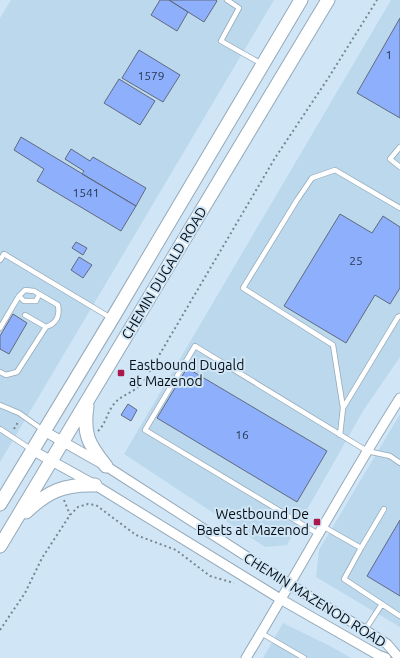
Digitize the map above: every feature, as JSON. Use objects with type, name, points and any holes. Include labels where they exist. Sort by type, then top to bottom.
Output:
[{"type":"main road","name":"CHEMIN DUGALD ROAD","points":[[2,497],[112,319],[301,0]]},
{"type":"main road","name":"CHEMIN DUGALD ROAD","points":[[0,546],[328,0]]},
{"type":"main road","points":[[87,401],[84,421],[87,436],[92,449],[106,466]]},
{"type":"main road","points":[[13,524],[37,501],[59,489],[77,485],[95,485]]},
{"type":"street","points":[[246,658],[291,585],[367,451],[400,398]]},
{"type":"street","name":"CHEMIN MAZENOD ROAD","points":[[44,431],[106,466],[291,585],[387,644],[399,658]]},
{"type":"street","name":"CHEMIN MAZENOD ROAD","points":[[32,450],[95,485],[282,600],[378,655],[386,658]]},
{"type":"lane","points":[[228,0],[239,8],[222,41],[262,65]]},
{"type":"lane","points":[[400,147],[390,159],[400,167]]},
{"type":"lane","points":[[340,435],[343,408],[334,345],[243,288],[312,178],[335,170],[400,208]]},
{"type":"lane","points":[[0,260],[4,254],[112,319]]},
{"type":"lane","points":[[0,328],[19,296],[25,290],[34,290],[39,295],[58,305],[59,312],[57,320],[46,327],[17,372],[6,375],[0,372]]},
{"type":"lane","points":[[19,296],[24,301],[36,301],[39,295]]},
{"type":"lane","points":[[25,315],[46,327]]},
{"type":"lane","points":[[343,408],[400,316]]},
{"type":"lane","points":[[361,548],[322,531],[145,430],[195,346],[367,451],[390,456],[400,463]]},
{"type":"lane","points":[[0,405],[19,413],[44,431]]},
{"type":"lane","points":[[0,429],[32,450]]},
{"type":"lane","points":[[384,509],[344,579],[400,616]]},
{"type":"lane","points":[[365,630],[382,604]]},
{"type":"lane","points":[[261,633],[304,658]]},
{"type":"path","points":[[98,431],[115,403],[138,389],[144,381],[275,158],[330,77],[377,0]]},
{"type":"path","points":[[14,429],[18,421]]},
{"type":"path","points":[[62,496],[70,515]]},
{"type":"path","points":[[0,630],[24,593],[42,558],[70,515],[78,507],[88,504],[96,505],[136,535],[170,546],[182,553],[210,576],[239,584]]},
{"type":"shaded area","points":[[11,0],[274,0],[0,462],[0,18]]},
{"type":"shaded area","points":[[391,0],[400,0],[400,357],[363,411],[287,545],[265,547],[124,454]]},
{"type":"shaded area","points":[[400,414],[400,627],[316,577],[319,550]]},
{"type":"shaded area","points":[[283,623],[330,646],[351,658],[263,658]]},
{"type":"building","points":[[160,0],[169,0],[188,12],[177,31],[151,15]]},
{"type":"building","points":[[169,0],[216,0],[217,1],[204,22]]},
{"type":"building","points":[[400,18],[400,118],[357,93]]},
{"type":"building","points":[[139,50],[180,75],[163,102],[122,78]]},
{"type":"building","points":[[119,79],[155,101],[140,125],[104,103]]},
{"type":"building","points":[[21,137],[136,206],[121,231],[37,181],[44,169],[14,150]]},
{"type":"building","points":[[71,149],[90,161],[93,157],[146,188],[136,206],[82,174],[84,171],[65,159]]},
{"type":"building","points":[[340,214],[372,233],[383,216],[400,227],[400,288],[390,304],[375,295],[346,343],[284,306]]},
{"type":"building","points":[[76,242],[87,248],[83,255],[72,248]]},
{"type":"building","points":[[79,257],[92,265],[83,278],[71,270]]},
{"type":"building","points":[[13,314],[27,323],[9,354],[0,349],[0,336]]},
{"type":"building","points":[[187,368],[327,451],[297,502],[157,418]]},
{"type":"building","points":[[128,404],[137,410],[131,421],[121,415]]},
{"type":"building","points":[[400,520],[400,596],[367,576]]},
{"type":"place","name":"Eastbound Dugald at Mazenod","points":[[121,373]]},
{"type":"place","name":"Westbound De Baets at Mazenod","points":[[317,522]]}]
